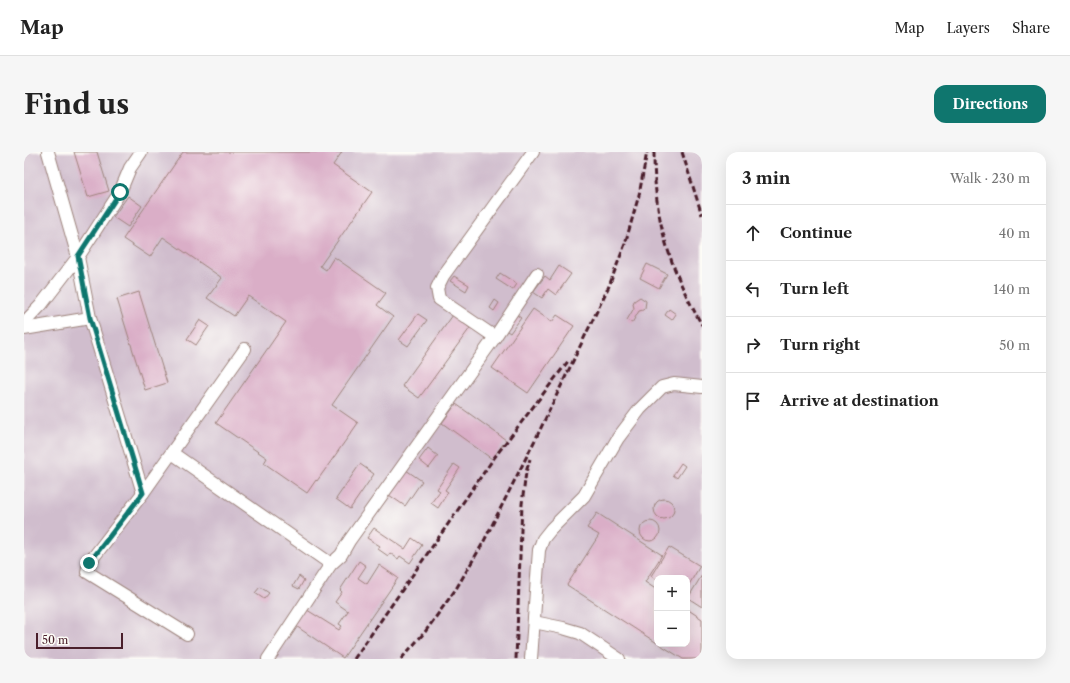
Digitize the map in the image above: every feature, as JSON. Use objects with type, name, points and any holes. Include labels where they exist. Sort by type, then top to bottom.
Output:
[{"type":"lane","points":[[48,152],[78,256],[90,318],[143,493]]},
{"type":"lane","points":[[24,323],[42,304],[78,256],[120,192],[130,168],[141,152]]},
{"type":"lane","points":[[495,337],[439,299],[437,288],[443,276],[533,152]]},
{"type":"lane","points":[[268,659],[331,564],[341,554],[495,337],[537,274]]},
{"type":"lane","points":[[24,329],[90,318]]},
{"type":"lane","points":[[187,634],[87,572],[89,563],[143,493],[245,349]]},
{"type":"lane","points":[[531,659],[539,550],[543,539],[584,496],[618,438],[640,409],[662,387],[674,384],[702,387]]},
{"type":"lane","points":[[172,453],[331,564]]},
{"type":"lane","points":[[534,622],[563,628],[580,634],[619,659]]},
{"type":"shaded area","points":[[24,152],[702,152],[702,659],[24,659]]},
{"type":"building","points":[[74,152],[97,152],[109,191],[88,197]]},
{"type":"building","points":[[183,152],[342,152],[333,165],[372,192],[320,266],[326,270],[334,257],[386,293],[377,305],[393,317],[332,405],[358,423],[307,493],[264,463],[267,458],[216,423],[286,322],[248,296],[234,316],[207,298],[222,278],[163,237],[150,257],[123,239]]},
{"type":"building","points":[[128,196],[142,206],[128,227],[113,217]]},
{"type":"building","points":[[647,264],[667,274],[659,288],[640,278]]},
{"type":"building","points":[[559,266],[571,274],[556,295],[548,289],[542,298],[533,292],[545,276],[550,280]]},
{"type":"building","points":[[500,273],[517,284],[513,290],[496,279]]},
{"type":"building","points":[[454,276],[469,285],[466,291],[450,281]]},
{"type":"building","points":[[139,292],[167,383],[145,390],[117,299]]},
{"type":"building","points":[[640,297],[646,301],[645,308],[639,311],[632,323],[627,320],[634,308],[634,301]]},
{"type":"building","points":[[495,300],[499,303],[494,311],[490,308]]},
{"type":"building","points":[[533,309],[552,322],[557,315],[574,326],[528,393],[492,368]]},
{"type":"building","points":[[669,309],[676,314],[672,320],[665,315]]},
{"type":"building","points":[[514,313],[521,318],[510,333],[504,329]]},
{"type":"building","points":[[418,314],[427,320],[408,346],[399,340]]},
{"type":"building","points":[[453,315],[470,328],[419,398],[402,386]]},
{"type":"building","points":[[200,320],[209,326],[196,345],[187,339]]},
{"type":"building","points":[[456,404],[506,440],[492,459],[442,423]]},
{"type":"building","points":[[428,448],[438,456],[429,468],[419,460]]},
{"type":"building","points":[[681,463],[685,466],[677,478],[673,475]]},
{"type":"building","points":[[360,464],[374,474],[350,509],[336,499]]},
{"type":"building","points":[[454,464],[460,468],[445,490],[448,492],[438,508],[431,503],[440,491],[437,489]]},
{"type":"building","points":[[406,470],[422,481],[405,506],[389,495]]},
{"type":"building","points":[[664,499],[671,502],[674,509],[671,516],[664,519],[657,516],[654,509],[657,502]]},
{"type":"building","points":[[597,513],[662,555],[645,582],[654,588],[654,641],[567,585],[599,535],[587,528]]},
{"type":"building","points":[[650,521],[657,524],[660,531],[657,538],[650,541],[643,538],[640,531],[643,524]]},
{"type":"building","points":[[374,528],[405,549],[412,538],[422,545],[410,563],[400,556],[398,559],[390,553],[388,556],[378,549],[380,546],[367,538]]},
{"type":"building","points":[[669,547],[700,566],[690,583],[690,575],[654,575],[654,578],[651,576]]},
{"type":"building","points":[[359,561],[366,566],[358,578],[367,584],[379,565],[398,578],[343,658],[293,624],[304,608],[339,630],[342,626],[339,624],[348,611],[335,602],[342,592],[340,590]]},
{"type":"building","points":[[702,575],[702,607],[690,599],[690,595]]},
{"type":"building","points":[[299,576],[304,580],[299,589],[293,586]]},
{"type":"building","points":[[260,587],[269,593],[264,599],[255,593]]},
{"type":"building","points":[[690,611],[702,619],[702,659],[683,659],[664,647],[690,647]]},
{"type":"railway","points":[[401,659],[425,632],[456,589],[483,543],[537,436],[609,286],[625,244],[639,195],[647,152]]},
{"type":"railway","points":[[654,152],[660,221],[672,263],[690,304],[702,325]]},
{"type":"railway","points":[[682,152],[702,215]]},
{"type":"railway","points":[[354,659],[494,458],[569,360]]},
{"type":"railway","points":[[516,659],[522,504],[526,472],[530,459]]},
{"type":"route","points":[[89,563],[143,493],[90,318],[78,256],[120,192]]}]
